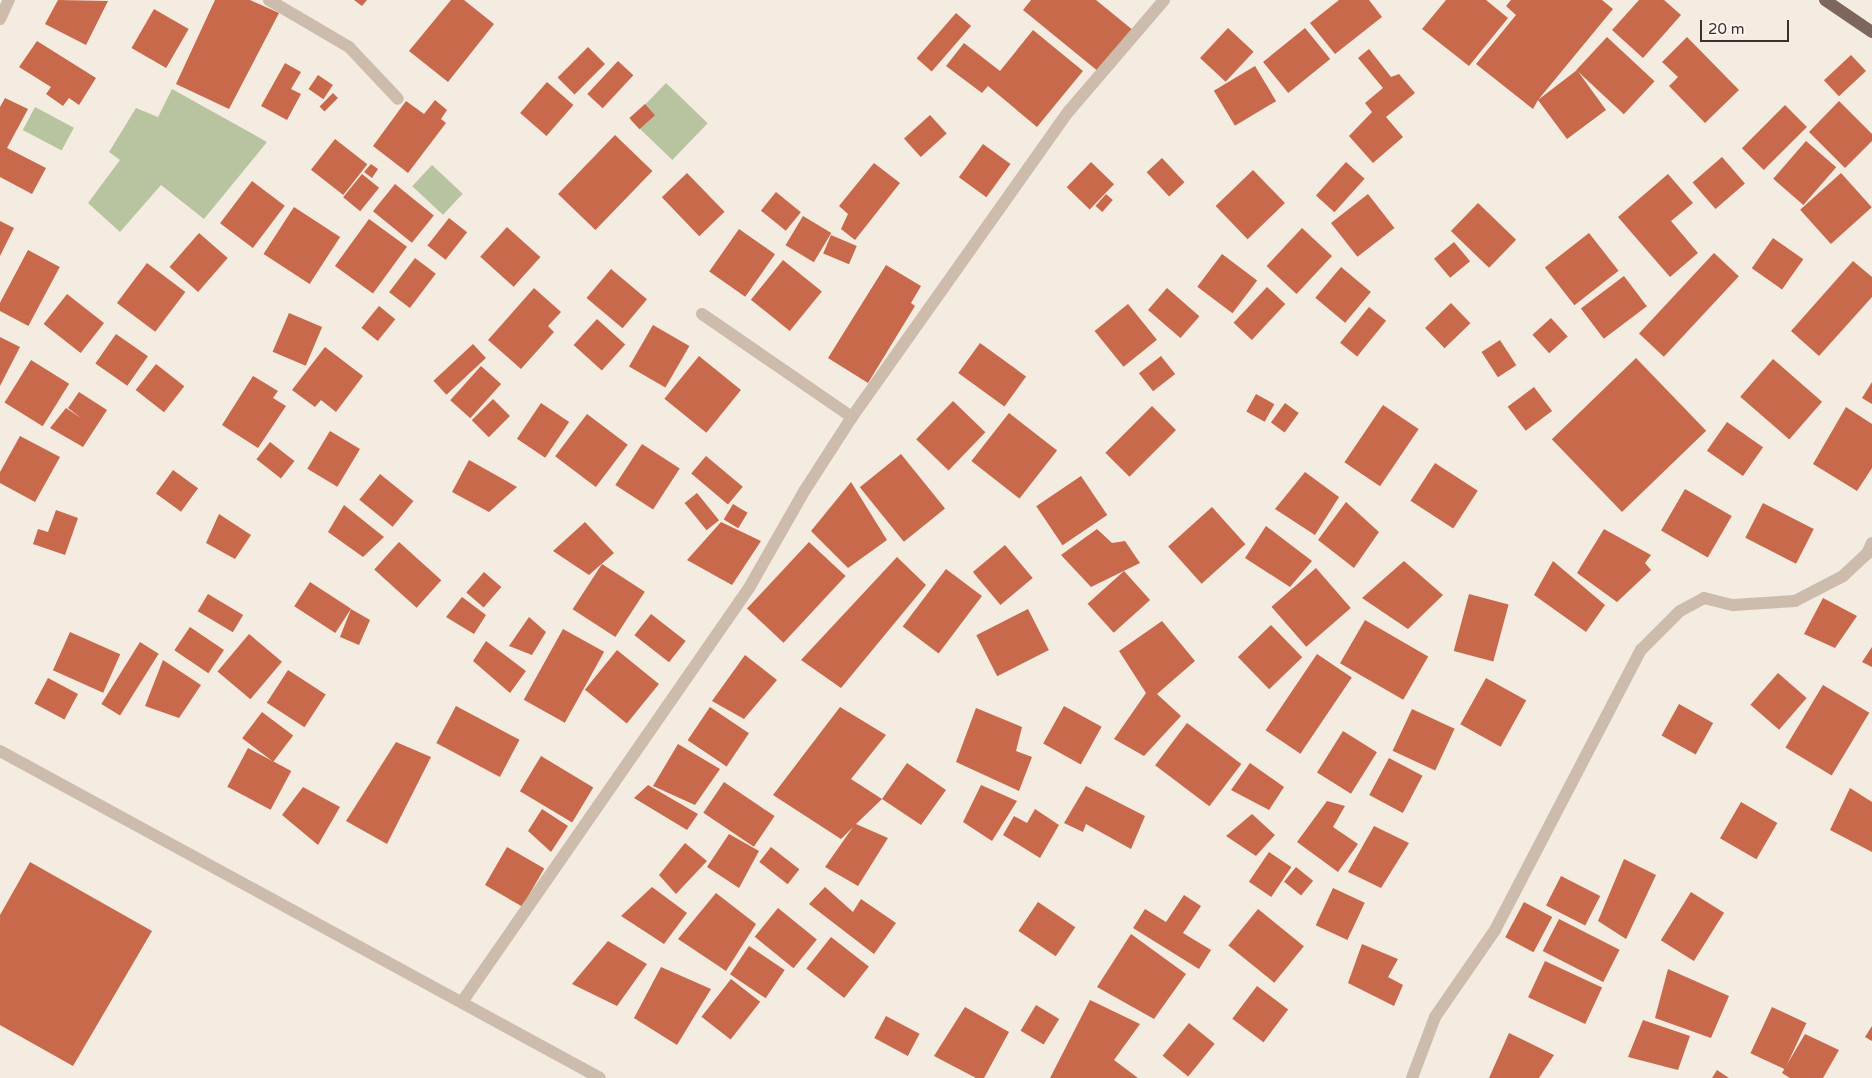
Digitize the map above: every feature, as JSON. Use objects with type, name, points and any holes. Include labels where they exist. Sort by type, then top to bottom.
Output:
[{"type":"main road","points":[[1826,0],[1872,32]]},
{"type":"street","points":[[0,19],[9,0]]},
{"type":"street","points":[[269,0],[349,47],[398,99]]},
{"type":"street","points":[[462,1002],[749,588],[805,490],[852,417],[1069,111],[1164,0]]},
{"type":"street","points":[[702,314],[852,417]]},
{"type":"street","points":[[1412,1078],[1436,1017],[1495,930],[1641,650],[1680,611],[1704,598],[1732,605],[1796,601],[1843,576],[1867,554],[1872,543]]},
{"type":"street","points":[[0,751],[600,1078]]},
{"type":"green space","points":[[666,83],[708,123],[672,160],[631,120]]},
{"type":"green space","points":[[172,89],[267,142],[204,219],[161,185],[120,232],[88,203],[120,160],[109,152],[136,108],[158,117]]},
{"type":"green space","points":[[35,107],[74,128],[62,151],[23,130]]},
{"type":"green space","points":[[432,165],[463,194],[443,215],[412,186]]},
{"type":"building","points":[[58,0],[108,1],[86,45],[45,24]]},
{"type":"building","points":[[215,0],[250,0],[279,13],[229,109],[176,84]]},
{"type":"building","points":[[354,0],[367,0],[362,6]]},
{"type":"building","points":[[451,0],[464,0],[494,24],[448,82],[409,51]]},
{"type":"building","points":[[1031,0],[1096,0],[1134,31],[1099,72],[1023,10]]},
{"type":"building","points":[[1339,0],[1369,0],[1382,17],[1335,54],[1310,23]]},
{"type":"building","points":[[1446,0],[1486,0],[1508,18],[1469,66],[1422,29]]},
{"type":"building","points":[[1511,0],[1602,0],[1613,9],[1538,100],[1533,109],[1476,64],[1516,15],[1506,6]]},
{"type":"building","points":[[1639,0],[1664,0],[1681,15],[1643,58],[1612,30]]},
{"type":"building","points":[[154,9],[189,29],[166,68],[132,48]]},
{"type":"building","points":[[956,13],[971,26],[932,71],[917,58]]},
{"type":"building","points":[[1228,28],[1254,52],[1226,82],[1200,58]]},
{"type":"building","points":[[1305,28],[1330,59],[1288,93],[1263,62]]},
{"type":"building","points":[[1033,30],[1083,71],[1037,127],[988,86],[982,93],[946,66],[964,43],[1000,71]]},
{"type":"building","points":[[1607,37],[1655,81],[1624,114],[1576,70]]},
{"type":"building","points":[[1687,37],[1739,90],[1705,123],[1669,86],[1678,77],[1662,62]]},
{"type":"building","points":[[37,41],[96,78],[79,105],[69,98],[63,106],[46,94],[51,87],[19,67]]},
{"type":"building","points":[[588,47],[605,64],[575,94],[558,77]]},
{"type":"building","points":[[1369,49],[1391,77],[1399,74],[1415,93],[1386,117],[1403,137],[1373,163],[1349,136],[1372,112],[1365,103],[1383,88],[1358,58]]},
{"type":"building","points":[[1851,55],[1866,71],[1839,96],[1824,80]]},
{"type":"building","points":[[618,61],[633,75],[603,108],[587,94]]},
{"type":"building","points":[[285,63],[301,72],[291,89],[301,94],[287,120],[261,106]]},
{"type":"building","points":[[1255,66],[1276,101],[1235,126],[1214,91]]},
{"type":"building","points":[[1577,70],[1606,110],[1567,139],[1538,100]]},
{"type":"building","points":[[318,75],[333,85],[323,99],[308,89]]},
{"type":"building","points":[[547,82],[573,105],[547,136],[520,113]]},
{"type":"building","points":[[333,93],[338,98],[325,111],[320,106]]},
{"type":"building","points":[[5,98],[28,109],[7,148],[46,168],[32,194],[0,177],[0,107]]},
{"type":"building","points":[[435,100],[447,110],[441,119],[446,123],[408,173],[373,146],[406,101],[424,114]]},
{"type":"building","points":[[1839,101],[1872,134],[1872,141],[1845,168],[1809,132]]},
{"type":"building","points":[[645,104],[655,115],[639,129],[629,118]]},
{"type":"building","points":[[1785,105],[1807,127],[1764,170],[1742,148]]},
{"type":"building","points":[[930,115],[947,134],[921,157],[904,138]]},
{"type":"building","points":[[615,135],[652,171],[595,230],[558,194]]},
{"type":"building","points":[[335,139],[367,164],[343,195],[311,170]]},
{"type":"building","points":[[1806,141],[1836,167],[1803,205],[1773,179]]},
{"type":"building","points":[[983,144],[1011,164],[986,197],[959,177]]},
{"type":"building","points":[[1722,157],[1745,183],[1716,209],[1693,183]]},
{"type":"building","points":[[1162,158],[1185,182],[1169,196],[1147,172]]},
{"type":"building","points":[[1091,162],[1114,184],[1090,209],[1067,187]]},
{"type":"building","points":[[1346,162],[1365,179],[1334,212],[1316,195]]},
{"type":"building","points":[[874,163],[900,183],[855,240],[841,229],[848,214],[839,206]]},
{"type":"building","points":[[371,164],[378,169],[372,178],[364,172]]},
{"type":"building","points":[[1253,170],[1285,203],[1248,239],[1216,206]]},
{"type":"building","points":[[687,173],[725,212],[699,236],[662,197]]},
{"type":"building","points":[[1841,173],[1872,207],[1831,244],[1800,210]]},
{"type":"building","points":[[362,174],[379,188],[360,211],[343,197]]},
{"type":"building","points":[[1668,174],[1693,203],[1671,221],[1698,253],[1670,277],[1618,217]]},
{"type":"building","points":[[252,181],[285,206],[253,248],[220,223]]},
{"type":"building","points":[[395,184],[434,215],[412,243],[373,211]]},
{"type":"building","points":[[776,192],[801,212],[786,231],[761,211]]},
{"type":"building","points":[[1106,194],[1113,200],[1102,212],[1096,206]]},
{"type":"building","points":[[1368,194],[1394,228],[1357,257],[1331,223]]},
{"type":"building","points":[[1478,203],[1516,240],[1489,268],[1451,231]]},
{"type":"building","points":[[294,207],[340,237],[310,284],[264,254]]},
{"type":"building","points":[[803,216],[831,233],[814,262],[785,245]]},
{"type":"building","points":[[449,218],[467,232],[446,260],[427,246]]},
{"type":"building","points":[[369,219],[407,247],[373,294],[335,266]]},
{"type":"building","points":[[0,221],[14,228],[0,256]]},
{"type":"building","points":[[507,227],[540,257],[514,287],[480,257]]},
{"type":"building","points":[[1302,228],[1332,256],[1297,294],[1267,266]]},
{"type":"building","points":[[739,229],[775,254],[745,297],[709,272]]},
{"type":"building","points":[[199,233],[228,258],[198,292],[169,267]]},
{"type":"building","points":[[1589,233],[1619,271],[1574,305],[1545,267]]},
{"type":"building","points":[[831,235],[857,246],[849,264],[823,253]]},
{"type":"building","points":[[1773,238],[1803,259],[1782,290],[1752,268]]},
{"type":"building","points":[[1454,242],[1470,261],[1450,278],[1434,259]]},
{"type":"building","points":[[28,250],[60,267],[28,326],[0,311],[0,303]]},
{"type":"building","points":[[1714,253],[1739,276],[1664,357],[1639,333]]},
{"type":"building","points":[[1222,254],[1257,280],[1232,313],[1197,287]]},
{"type":"building","points":[[415,258],[436,274],[410,308],[389,292]]},
{"type":"building","points":[[783,260],[822,291],[790,331],[751,300]]},
{"type":"building","points":[[1853,261],[1872,277],[1872,297],[1819,356],[1791,331]]},
{"type":"building","points":[[147,263],[185,292],[155,332],[117,303]]},
{"type":"building","points":[[886,265],[921,286],[911,303],[915,306],[868,383],[828,358]]},
{"type":"building","points":[[1341,267],[1371,292],[1345,323],[1315,298]]},
{"type":"building","points":[[611,269],[647,299],[623,328],[587,298]]},
{"type":"building","points":[[1624,276],[1647,306],[1604,339],[1581,308]]},
{"type":"building","points":[[1267,287],[1285,304],[1252,340],[1234,323]]},
{"type":"building","points":[[534,288],[561,312],[548,326],[554,332],[521,369],[488,340]]},
{"type":"building","points":[[1167,288],[1199,316],[1180,338],[1148,310]]},
{"type":"building","points":[[67,294],[104,323],[81,353],[44,324]]},
{"type":"building","points":[[1451,303],[1470,323],[1445,348],[1425,328]]},
{"type":"building","points":[[1128,304],[1157,340],[1124,367],[1095,331]]},
{"type":"building","points":[[379,306],[395,319],[378,341],[361,328]]},
{"type":"building","points":[[1369,307],[1386,321],[1357,357],[1340,343]]},
{"type":"building","points":[[289,313],[322,327],[306,366],[273,352]]},
{"type":"building","points":[[1551,318],[1568,337],[1549,353],[1532,335]]},
{"type":"building","points":[[597,319],[625,344],[602,370],[574,345]]},
{"type":"building","points":[[653,325],[689,346],[665,388],[629,367]]},
{"type":"building","points":[[116,334],[148,356],[127,386],[95,363]]},
{"type":"building","points":[[0,337],[20,347],[0,386]]},
{"type":"building","points":[[1500,340],[1516,365],[1498,377],[1482,352]]},
{"type":"building","points":[[980,343],[1026,377],[1004,406],[958,373]]},
{"type":"building","points":[[473,344],[486,358],[446,395],[434,381]]},
{"type":"building","points":[[325,347],[363,376],[336,412],[321,400],[315,407],[292,390]]},
{"type":"building","points":[[699,356],[741,390],[706,433],[664,399]]},
{"type":"building","points":[[1161,356],[1175,374],[1153,391],[1139,373]]},
{"type":"building","points":[[1636,358],[1706,431],[1622,512],[1552,439]]},
{"type":"building","points":[[1773,359],[1822,402],[1789,439],[1740,397]]},
{"type":"building","points":[[31,360],[69,384],[43,426],[5,402]]},
{"type":"building","points":[[156,364],[184,386],[164,412],[136,390]]},
{"type":"building","points":[[481,366],[501,384],[470,418],[450,400]]},
{"type":"building","points":[[253,376],[278,391],[273,398],[286,406],[258,448],[222,425]]},
{"type":"building","points":[[1872,382],[1872,404],[1862,398]]},
{"type":"building","points":[[1534,387],[1552,411],[1526,431],[1508,407]]},
{"type":"building","points":[[79,392],[107,410],[83,447],[50,428],[66,408],[81,418],[68,408]]},
{"type":"building","points":[[1256,394],[1274,404],[1265,422],[1246,411]]},
{"type":"building","points":[[493,399],[510,416],[489,437],[472,420]]},
{"type":"building","points":[[953,401],[985,432],[949,470],[916,439]]},
{"type":"building","points":[[541,403],[569,422],[545,458],[517,439]]},
{"type":"building","points":[[1285,403],[1299,413],[1285,432],[1271,422]]},
{"type":"building","points":[[1383,405],[1419,429],[1380,486],[1344,462]]},
{"type":"building","points":[[1152,406],[1176,430],[1129,477],[1105,453]]},
{"type":"building","points":[[1846,407],[1872,424],[1872,468],[1857,491],[1813,464]]},
{"type":"building","points":[[1009,413],[1057,451],[1020,499],[971,461]]},
{"type":"building","points":[[587,414],[628,445],[596,487],[555,456]]},
{"type":"building","points":[[1727,422],[1763,447],[1743,476],[1707,451]]},
{"type":"building","points":[[330,431],[360,449],[337,487],[307,469]]},
{"type":"building","points":[[20,436],[60,457],[35,502],[0,483],[0,472]]},
{"type":"building","points":[[270,442],[294,461],[281,478],[256,459]]},
{"type":"building","points":[[642,444],[680,469],[653,510],[615,485]]},
{"type":"building","points":[[901,454],[945,508],[904,542],[860,487]]},
{"type":"building","points":[[706,456],[743,487],[728,504],[691,474]]},
{"type":"building","points":[[469,460],[517,487],[489,512],[452,492]]},
{"type":"building","points":[[1435,463],[1478,491],[1453,529],[1410,501]]},
{"type":"building","points":[[173,470],[198,488],[181,512],[156,493]]},
{"type":"building","points":[[1305,472],[1339,497],[1315,535],[1275,509]]},
{"type":"building","points":[[380,474],[413,501],[393,527],[359,500]]},
{"type":"building","points":[[1081,476],[1107,515],[1063,545],[1036,506]]},
{"type":"building","points":[[851,482],[887,540],[848,568],[811,531]]},
{"type":"building","points":[[1685,489],[1732,516],[1708,558],[1661,531]]},
{"type":"building","points":[[697,493],[719,520],[707,530],[685,503]]},
{"type":"building","points":[[1346,502],[1379,532],[1354,568],[1318,540]]},
{"type":"building","points":[[1763,503],[1814,529],[1796,564],[1745,538]]},
{"type":"building","points":[[733,504],[748,513],[738,528],[724,519]]},
{"type":"building","points":[[344,505],[384,537],[363,557],[328,532]]},
{"type":"building","points":[[1212,507],[1245,544],[1202,584],[1168,546]]},
{"type":"building","points":[[56,510],[78,518],[65,555],[33,544],[38,529],[48,532]]},
{"type":"building","points":[[219,514],[251,535],[235,559],[206,543]]},
{"type":"building","points":[[585,522],[614,553],[589,575],[553,551]]},
{"type":"building","points":[[721,522],[761,541],[732,585],[687,560]]},
{"type":"building","points":[[1266,526],[1312,561],[1290,587],[1245,558]]},
{"type":"building","points":[[1097,529],[1112,543],[1125,541],[1140,563],[1091,587],[1061,555]]},
{"type":"building","points":[[1604,529],[1651,555],[1645,563],[1651,570],[1617,602],[1577,573]]},
{"type":"building","points":[[399,542],[441,580],[417,608],[374,569]]},
{"type":"building","points":[[809,542],[846,576],[784,643],[747,609]]},
{"type":"building","points":[[1005,545],[1033,578],[1000,605],[973,572]]},
{"type":"building","points":[[897,557],[926,585],[841,688],[801,660]]},
{"type":"building","points":[[1404,561],[1443,595],[1408,629],[1362,598]]},
{"type":"building","points":[[1553,561],[1605,605],[1586,632],[1534,595]]},
{"type":"building","points":[[602,564],[645,592],[615,637],[573,609]]},
{"type":"building","points":[[1316,568],[1351,608],[1306,647],[1271,607]]},
{"type":"building","points":[[946,569],[982,596],[939,654],[903,627]]},
{"type":"building","points":[[1124,571],[1150,600],[1114,633],[1088,604]]},
{"type":"building","points":[[484,572],[501,587],[484,607],[466,592]]},
{"type":"building","points":[[310,582],[351,609],[335,633],[294,606]]},
{"type":"building","points":[[208,594],[243,615],[233,632],[198,611]]},
{"type":"building","points":[[1469,594],[1509,605],[1493,662],[1454,651]]},
{"type":"building","points":[[462,597],[486,615],[474,634],[446,617]]},
{"type":"building","points":[[1823,598],[1857,616],[1835,648],[1804,634]]},
{"type":"building","points":[[351,609],[370,620],[359,645],[340,637]]},
{"type":"building","points":[[1028,609],[1049,650],[997,676],[976,635]]},
{"type":"building","points":[[651,614],[686,641],[669,662],[634,635]]},
{"type":"building","points":[[529,617],[546,632],[532,655],[509,646]]},
{"type":"building","points":[[1365,620],[1428,657],[1403,700],[1340,663]]},
{"type":"building","points":[[1162,621],[1195,661],[1157,694],[1181,716],[1144,756],[1114,739],[1146,693],[1119,651]]},
{"type":"building","points":[[1271,625],[1302,657],[1269,689],[1238,657]]},
{"type":"building","points":[[190,627],[224,650],[208,673],[174,650]]},
{"type":"building","points":[[563,629],[604,652],[565,723],[524,700]]},
{"type":"building","points":[[70,632],[120,654],[103,693],[53,670]]},
{"type":"building","points":[[249,634],[282,662],[250,699],[218,672]]},
{"type":"building","points":[[486,641],[526,671],[510,693],[473,661]]},
{"type":"building","points":[[140,642],[159,654],[120,716],[101,704]]},
{"type":"building","points":[[1872,647],[1872,667],[1862,662]]},
{"type":"building","points":[[617,650],[659,684],[627,724],[585,690]]},
{"type":"building","points":[[1317,654],[1352,677],[1300,754],[1266,730]]},
{"type":"building","points":[[745,655],[777,680],[744,719],[712,701]]},
{"type":"building","points":[[163,660],[201,685],[179,718],[145,706]]},
{"type":"building","points":[[288,670],[326,695],[304,727],[267,703]]},
{"type":"building","points":[[1778,673],[1807,698],[1779,730],[1750,705]]},
{"type":"building","points":[[48,678],[78,694],[64,720],[34,704]]},
{"type":"building","points":[[1486,678],[1526,700],[1501,747],[1460,724]]},
{"type":"building","points":[[1823,685],[1869,713],[1832,775],[1785,748]]},
{"type":"building","points":[[1679,704],[1713,723],[1696,754],[1662,735]]},
{"type":"building","points":[[456,706],[520,740],[500,777],[436,743]]},
{"type":"building","points":[[1064,706],[1102,727],[1081,764],[1043,744]]},
{"type":"building","points":[[710,707],[749,733],[727,766],[688,740]]},
{"type":"building","points":[[840,707],[886,735],[851,779],[882,799],[856,824],[888,838],[858,886],[825,867],[853,827],[841,839],[773,795]]},
{"type":"building","points":[[976,708],[1022,727],[1016,751],[1032,757],[1019,791],[956,762]]},
{"type":"building","points":[[1412,709],[1455,729],[1435,771],[1393,751]]},
{"type":"building","points":[[262,712],[293,735],[273,762],[242,738]]},
{"type":"building","points":[[1187,723],[1241,764],[1209,806],[1155,765]]},
{"type":"building","points":[[1343,731],[1377,752],[1351,794],[1317,773]]},
{"type":"building","points":[[396,742],[431,757],[387,844],[346,821]]},
{"type":"building","points":[[678,744],[720,769],[695,805],[653,786]]},
{"type":"building","points":[[248,748],[291,771],[271,810],[227,787]]},
{"type":"building","points":[[541,756],[593,787],[572,823],[520,791]]},
{"type":"building","points":[[1389,758],[1423,776],[1403,813],[1369,795]]},
{"type":"building","points":[[907,763],[946,790],[921,825],[882,799]]},
{"type":"building","points":[[1250,763],[1284,787],[1269,810],[1231,790]]},
{"type":"building","points":[[724,782],[775,816],[754,847],[703,813]]},
{"type":"building","points":[[648,785],[698,814],[687,830],[634,798]]},
{"type":"building","points":[[981,785],[1017,801],[992,841],[963,822]]},
{"type":"building","points":[[1086,786],[1145,816],[1131,849],[1086,824],[1083,832],[1064,823]]},
{"type":"building","points":[[303,787],[340,807],[318,845],[282,815]]},
{"type":"building","points":[[1850,788],[1872,802],[1872,852],[1830,830]]},
{"type":"building","points":[[1327,801],[1345,806],[1333,827],[1358,844],[1338,872],[1297,842]]},
{"type":"building","points":[[1741,802],[1777,823],[1756,859],[1720,838]]},
{"type":"building","points":[[542,809],[568,826],[551,852],[528,831]]},
{"type":"building","points":[[1035,809],[1059,825],[1040,858],[1003,835],[1014,816],[1027,823]]},
{"type":"building","points":[[1252,814],[1275,835],[1256,856],[1226,836]]},
{"type":"building","points":[[1374,826],[1409,843],[1381,888],[1348,872]]},
{"type":"building","points":[[729,834],[759,851],[739,888],[707,867]]},
{"type":"building","points":[[685,843],[707,861],[676,894],[659,875]]},
{"type":"building","points":[[507,847],[544,868],[522,907],[485,885]]},
{"type":"building","points":[[771,847],[799,869],[788,884],[759,862]]},
{"type":"building","points":[[1269,852],[1291,867],[1271,897],[1249,882]]},
{"type":"building","points":[[1624,859],[1656,875],[1626,939],[1598,921]]},
{"type":"building","points":[[30,862],[152,931],[73,1066],[0,1025],[0,915]]},
{"type":"building","points":[[1296,867],[1313,881],[1301,896],[1284,882]]},
{"type":"building","points":[[1561,876],[1600,896],[1585,925],[1546,905]]},
{"type":"building","points":[[652,887],[687,913],[664,944],[621,916]]},
{"type":"building","points":[[825,887],[853,912],[861,899],[896,923],[874,954],[809,904]]},
{"type":"building","points":[[1333,888],[1365,903],[1347,940],[1316,925]]},
{"type":"building","points":[[1691,892],[1724,913],[1694,961],[1661,940]]},
{"type":"building","points":[[716,893],[756,924],[726,971],[678,939]]},
{"type":"building","points":[[1184,895],[1201,906],[1183,933],[1211,950],[1199,969],[1133,928],[1145,909],[1166,922]]},
{"type":"building","points":[[1038,902],[1075,927],[1056,956],[1018,931]]},
{"type":"building","points":[[1524,902],[1552,917],[1533,952],[1505,937]]},
{"type":"building","points":[[778,908],[817,939],[794,968],[755,937]]},
{"type":"building","points":[[1258,909],[1304,946],[1274,983],[1228,946]]},
{"type":"building","points":[[1559,919],[1620,950],[1603,982],[1543,951]]},
{"type":"building","points":[[1131,934],[1186,974],[1154,1019],[1097,987]]},
{"type":"building","points":[[831,937],[869,967],[844,998],[806,969]]},
{"type":"building","points":[[608,941],[647,964],[617,1006],[572,984]]},
{"type":"building","points":[[1362,944],[1398,959],[1388,977],[1403,985],[1394,1006],[1348,983]]},
{"type":"building","points":[[749,946],[785,970],[766,998],[730,974]]},
{"type":"building","points":[[1545,961],[1602,988],[1585,1024],[1528,997]]},
{"type":"building","points":[[661,967],[711,989],[677,1045],[634,1018]]},
{"type":"building","points":[[1668,969],[1729,996],[1711,1038],[1655,1018]]},
{"type":"building","points":[[731,979],[760,1002],[731,1040],[701,1017]]},
{"type":"building","points":[[1257,986],[1288,1009],[1263,1042],[1232,1019]]},
{"type":"building","points":[[1090,1000],[1140,1024],[1114,1060],[1138,1078],[1050,1078]]},
{"type":"building","points":[[1036,1005],[1059,1019],[1044,1045],[1021,1031]]},
{"type":"building","points":[[965,1007],[1009,1032],[984,1078],[976,1078],[934,1056]]},
{"type":"building","points":[[1772,1007],[1806,1023],[1785,1069],[1750,1053]]},
{"type":"building","points":[[886,1016],[920,1034],[908,1056],[874,1038]]},
{"type":"building","points":[[1643,1020],[1690,1036],[1678,1070],[1628,1057]]},
{"type":"building","points":[[1189,1023],[1215,1044],[1188,1076],[1163,1056]]},
{"type":"building","points":[[1872,1026],[1872,1041],[1865,1037]]},
{"type":"building","points":[[1509,1033],[1554,1055],[1539,1078],[1489,1078]]},
{"type":"building","points":[[1805,1034],[1839,1050],[1823,1078],[1790,1078],[1782,1073]]},
{"type":"building","points":[[1717,1070],[1729,1078],[1712,1078]]}]
